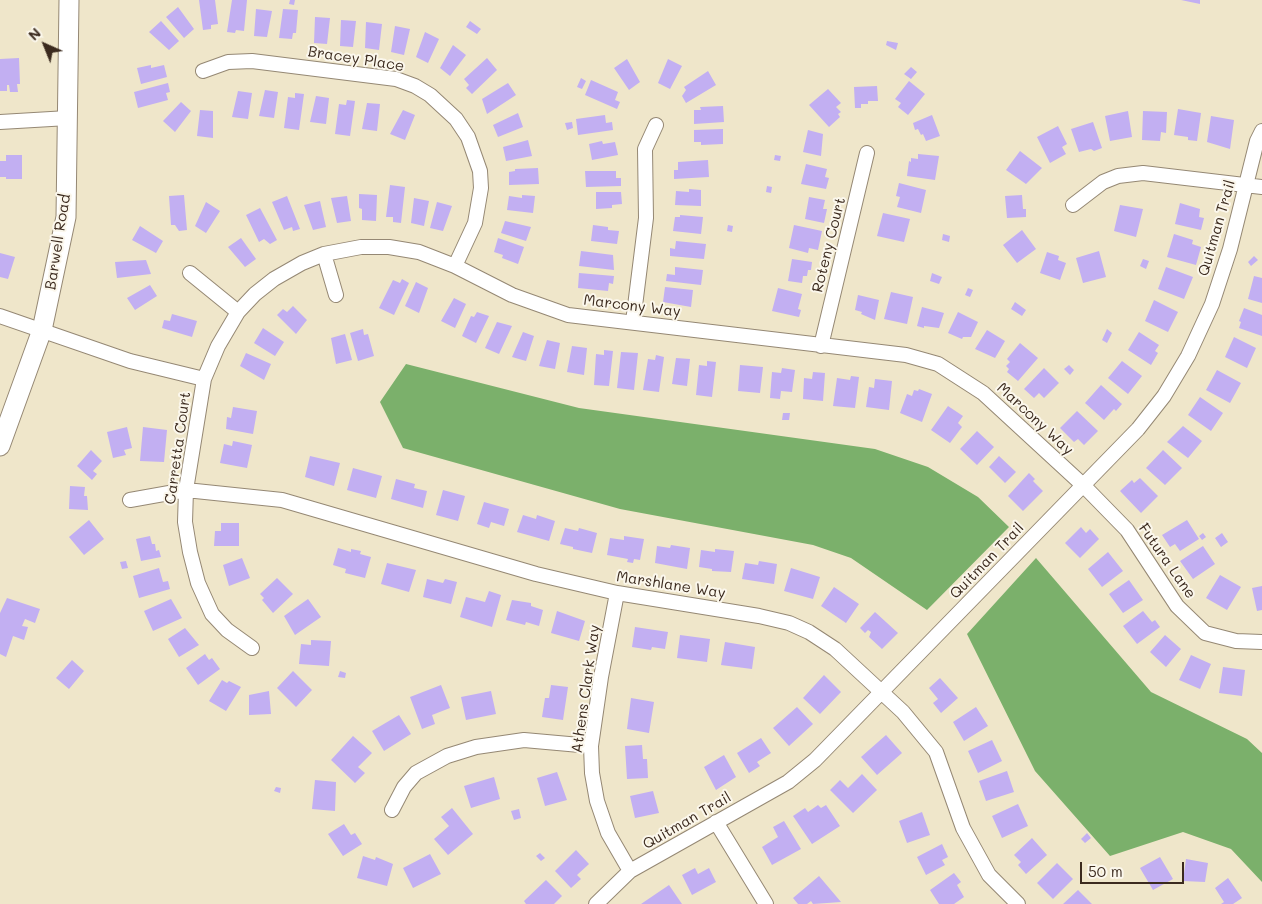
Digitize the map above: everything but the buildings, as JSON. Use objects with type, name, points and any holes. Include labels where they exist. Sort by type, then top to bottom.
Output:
[{"type":"street","name":"Barwell Road","points":[[0,446],[42,330],[66,217],[68,0]]},
{"type":"street","name":"Bracey Place","points":[[203,71],[228,62],[252,61],[396,78],[430,95],[456,119],[464,131],[475,152],[480,171],[480,188],[474,223],[455,266]]},
{"type":"street","points":[[0,122],[68,118]]},
{"type":"street","points":[[633,322],[646,218],[646,149],[656,125]]},
{"type":"street","name":"Quitman Trail","points":[[596,904],[630,871],[788,782],[815,760],[1084,486],[1138,428],[1164,396],[1188,356],[1212,304],[1230,249],[1262,131]]},
{"type":"street","name":"Roteny Court","points":[[821,346],[867,153]]},
{"type":"street","points":[[1073,206],[1103,182],[1118,176],[1143,173],[1262,187]]},
{"type":"street","name":"Marcony Way","points":[[204,379],[218,346],[238,312],[255,294],[274,279],[324,254],[361,247],[389,247],[419,252],[455,266],[512,295],[568,315],[906,355],[938,364],[984,393],[1084,486]]},
{"type":"street","points":[[324,254],[336,295]]},
{"type":"street","points":[[190,272],[238,312]]},
{"type":"street","points":[[0,316],[130,361],[204,379]]},
{"type":"street","name":"Carretta Court","points":[[204,379],[186,490],[185,522],[190,552],[198,582],[212,614],[226,630],[252,648]]},
{"type":"street","name":"Futura Lane","points":[[1084,486],[1127,530],[1177,606],[1205,633],[1236,641],[1262,642]]},
{"type":"street","name":"Marshlane Way","points":[[130,500],[186,490],[282,500],[536,574],[617,593],[789,622],[835,649],[903,712],[936,752],[964,828],[988,875],[1018,904]]},
{"type":"street","name":"Athens Clark Way","points":[[617,593],[601,677],[591,746],[592,773],[597,801],[608,833],[630,871]]},
{"type":"street","points":[[392,810],[404,787],[416,773],[448,756],[476,747],[524,740],[591,746]]},
{"type":"street","points":[[716,822],[766,904]]},
{"type":"green space","points":[[406,364],[579,408],[875,449],[928,467],[978,497],[1009,527],[927,610],[851,558],[813,545],[620,509],[403,448],[380,402]]},
{"type":"green space","points":[[1036,558],[1151,692],[1247,739],[1262,753],[1262,882],[1231,849],[1183,832],[1110,856],[1035,771],[967,634]]}]
